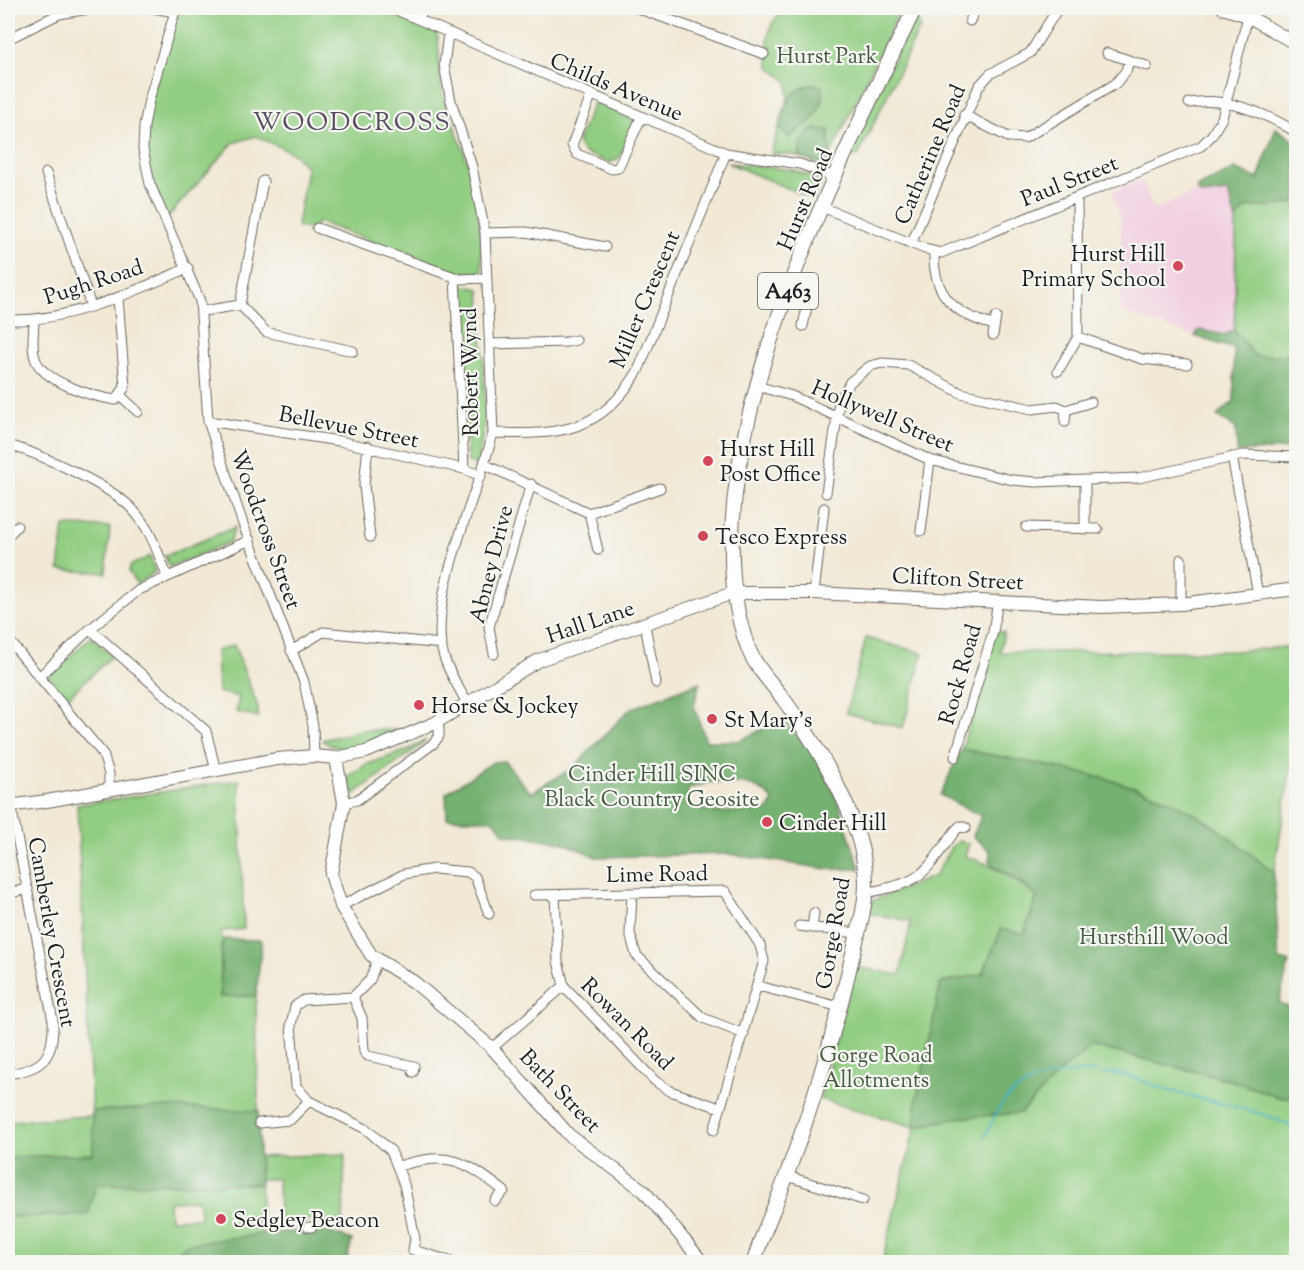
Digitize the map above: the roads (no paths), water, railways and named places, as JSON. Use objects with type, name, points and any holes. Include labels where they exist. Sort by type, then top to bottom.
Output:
[{"type":"main road","name":"Hurst Road","points":[[733,593],[733,517],[738,463],[757,386],[792,280],[834,177],[915,8]]},
{"type":"main road","name":"Gorge Road","points":[[733,593],[748,650],[761,672],[814,744],[834,780],[864,862],[866,893],[840,1007],[815,1095],[754,1263]]},
{"type":"street","points":[[8,39],[59,14],[95,8]]},
{"type":"street","points":[[153,8],[175,10]]},
{"type":"street","name":"Childs Avenue","points":[[392,8],[726,153],[800,164],[834,177]]},
{"type":"street","points":[[419,19],[424,8]]},
{"type":"street","points":[[638,8],[764,54]]},
{"type":"street","points":[[970,21],[975,8]]},
{"type":"street","name":"Catherine Road","points":[[912,244],[964,115],[984,79],[1030,53],[1058,8]]},
{"type":"street","points":[[1223,8],[1248,16],[1296,44]]},
{"type":"street","name":"Woodcross Street","points":[[175,10],[149,100],[143,148],[150,184],[188,268],[203,310],[208,421],[304,682],[313,726],[314,756]]},
{"type":"street","name":"Paul Street","points":[[934,253],[941,253],[1201,146],[1218,128],[1248,16]]},
{"type":"street","name":"Robert Wynd","points":[[448,34],[444,65],[451,101],[472,167],[485,233],[491,344],[493,433],[486,465],[448,577],[439,629],[444,656],[467,703]]},
{"type":"street","points":[[1107,53],[1146,66]]},
{"type":"street","points":[[964,115],[1008,137],[1025,138],[1114,84],[1126,70],[1129,60]]},
{"type":"street","points":[[591,96],[572,146],[577,154],[594,162],[612,169],[618,168],[641,118]]},
{"type":"street","points":[[1189,103],[1206,100],[1226,102],[1281,123],[1296,132]]},
{"type":"street","name":"Miller Crescent","points":[[493,433],[556,433],[582,424],[606,411],[620,398],[638,371],[726,153]]},
{"type":"street","points":[[46,173],[91,306]]},
{"type":"street","points":[[240,305],[263,181]]},
{"type":"street","points":[[1058,370],[1078,337],[1077,198]]},
{"type":"street","points":[[822,207],[934,253],[934,272],[943,295],[968,316],[995,321],[993,335]]},
{"type":"street","points":[[317,228],[455,277],[487,278]]},
{"type":"street","points":[[485,233],[526,232],[605,247]]},
{"type":"street","name":"Pugh Road","points":[[8,320],[34,320],[91,306],[118,298],[188,268]]},
{"type":"street","points":[[455,277],[464,469]]},
{"type":"street","points":[[792,280],[808,287],[810,292],[803,326]]},
{"type":"street","points":[[34,320],[34,358],[46,375],[57,382],[113,400],[121,396],[125,387],[118,298]]},
{"type":"street","points":[[203,310],[240,305]]},
{"type":"street","points":[[240,305],[266,332],[353,351]]},
{"type":"street","points":[[1078,337],[1142,359],[1187,364]]},
{"type":"street","points":[[491,344],[576,340]]},
{"type":"street","points":[[826,492],[839,403],[850,382],[870,366],[882,363],[908,365],[949,388],[975,397],[1032,409],[1057,406],[1066,410],[1091,402]]},
{"type":"street","name":"Hollywell Street","points":[[757,386],[792,396],[930,460],[1012,480],[1085,481],[1138,478],[1232,457],[1296,457]]},
{"type":"street","points":[[121,396],[138,412]]},
{"type":"street","points":[[1065,422],[1066,410]]},
{"type":"street","name":"Bellevue Street","points":[[208,421],[368,447],[464,469],[481,476]]},
{"type":"street","points":[[8,445],[27,450],[48,460],[129,504],[151,533],[167,576]]},
{"type":"street","points":[[368,447],[364,486],[370,537]]},
{"type":"street","points":[[1232,457],[1258,594]]},
{"type":"street","points":[[921,531],[930,460]]},
{"type":"street","points":[[486,465],[589,513],[660,488]]},
{"type":"street","points":[[1085,481],[1085,529]]},
{"type":"street","name":"Abney Drive","points":[[494,654],[489,627],[531,484]]},
{"type":"street","points":[[814,593],[824,508]]},
{"type":"street","points":[[589,513],[598,550]]},
{"type":"street","points":[[8,536],[17,526]]},
{"type":"street","points":[[1026,527],[1098,529]]},
{"type":"street","points":[[39,677],[90,629],[139,590],[250,540]]},
{"type":"street","points":[[1181,559],[1181,604]]},
{"type":"street","name":"Clifton Street","points":[[733,593],[814,593],[998,600],[1101,607],[1181,604],[1296,589]]},
{"type":"street","name":"Hall Lane","points":[[336,759],[366,752],[435,723],[540,660],[733,593]]},
{"type":"street","name":"Rock Road","points":[[955,757],[993,632],[998,600]]},
{"type":"street","points":[[645,625],[656,683]]},
{"type":"street","points":[[90,629],[206,731],[216,771]]},
{"type":"street","points":[[291,651],[323,632],[442,644]]},
{"type":"street","points":[[8,639],[103,754],[110,774],[109,789]]},
{"type":"street","points":[[344,803],[357,800],[434,743],[439,736],[439,728],[435,723]]},
{"type":"street","points":[[9,806],[277,759],[314,756],[336,759],[344,803],[331,874],[341,906],[352,928],[377,960],[370,980],[353,997],[299,1001],[293,1011],[293,1078],[299,1091],[309,1101],[366,1129],[391,1151],[399,1166],[415,1239],[413,1250],[430,1259],[454,1263]]},
{"type":"street","name":"Camberley Crescent","points":[[8,791],[53,1035],[45,1061],[37,1067],[8,1074]]},
{"type":"street","points":[[866,893],[898,886],[923,875],[955,831],[960,826],[966,828]]},
{"type":"street","points":[[341,906],[404,874],[468,867],[475,877],[484,910]]},
{"type":"street","points":[[8,893],[28,890]]},
{"type":"street","name":"Lime Road","points":[[534,895],[725,891],[764,953],[758,986]]},
{"type":"street","points":[[632,893],[630,933],[636,955],[703,1018],[744,1034]]},
{"type":"street","points":[[555,895],[558,961],[564,986]]},
{"type":"street","points":[[812,928],[814,913]]},
{"type":"street","points":[[799,926],[858,933]]},
{"type":"street","name":"Bath Street","points":[[377,960],[414,982],[492,1048],[574,1140],[623,1172],[644,1191],[702,1263]]},
{"type":"street","name":"Rowan Road","points":[[492,1048],[564,986],[655,1081],[670,1091],[720,1108]]},
{"type":"street","points":[[714,1130],[758,986],[840,1007]]},
{"type":"street","points":[[353,997],[362,1018],[364,1052],[368,1056],[414,1066],[413,1072]]},
{"type":"street","points":[[259,1123],[290,1120],[309,1101]]},
{"type":"street","points":[[399,1166],[415,1161],[442,1159],[470,1165],[504,1191],[495,1201]]},
{"type":"street","points":[[787,1176],[863,1200]]},
{"type":"waterway","points":[[985,1137],[1002,1104],[1020,1088],[1058,1075],[1096,1072]]},
{"type":"waterway","points":[[1101,1073],[1128,1076],[1185,1095],[1249,1110],[1296,1129]]},
{"type":"place","name":"Hurst Hill Primary School","points":[[1178,266]]},
{"type":"place","name":"Hurst Hill Post Office","points":[[708,461]]},
{"type":"place","name":"Tesco Express","points":[[703,536]]},
{"type":"place","name":"Horse & Jockey","points":[[419,705]]},
{"type":"place","name":"St Mary's","points":[[712,719]]},
{"type":"place","name":"Cinder Hill","points":[[767,822]]},
{"type":"place","name":"Sedgley Beacon","points":[[221,1219]]},
{"type":"district","name":"WOODCROSS","points":[[352,121]]},
{"type":"park label","name":"Hurst Park","points":[[827,55]]},
{"type":"park label","name":"Cinder Hill SINC Black Country Geosite","points":[[652,786]]},
{"type":"park label","name":"Hursthill Wood","points":[[1154,936]]},
{"type":"park label","name":"Gorge Road Allotments","points":[[876,1066]]}]
